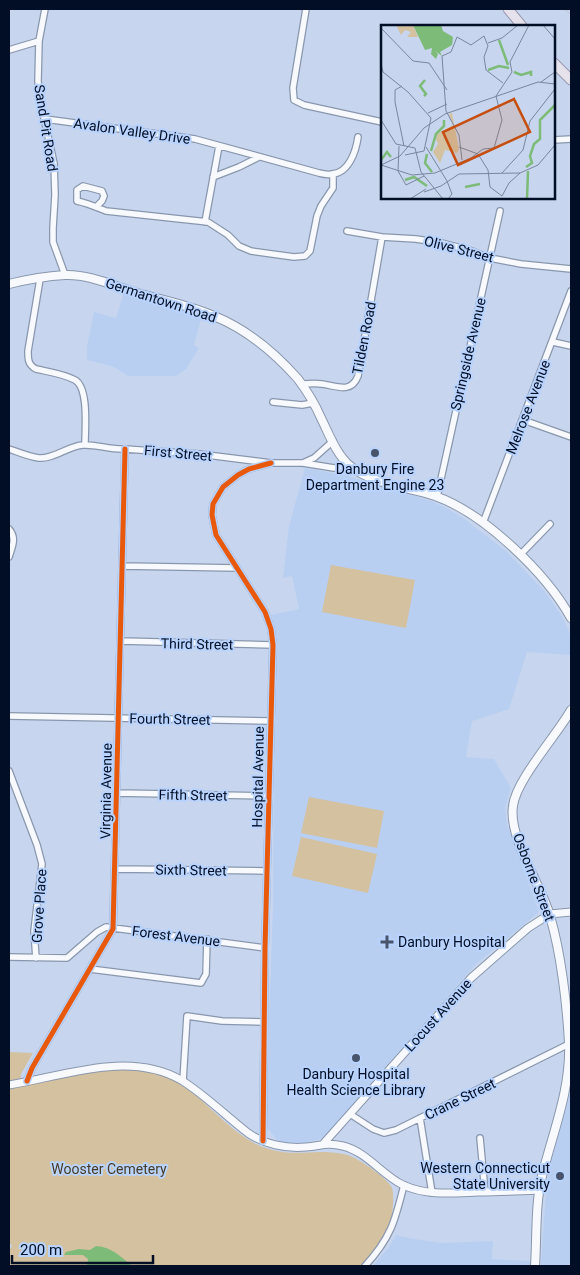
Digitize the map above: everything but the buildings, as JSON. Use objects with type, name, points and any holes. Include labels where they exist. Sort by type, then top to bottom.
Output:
[{"type":"main road","points":[[508,9],[521,25]]},
{"type":"main road","points":[[555,64],[571,80]]},
{"type":"main road","name":"Germantown Road","points":[[9,284],[65,275],[97,280],[213,316],[229,323],[256,340],[284,365],[301,384],[313,403],[332,442],[350,465],[365,475],[436,497]]},
{"type":"main road","points":[[436,497],[455,505],[483,523],[520,555],[549,585],[571,618]]},
{"type":"main road","name":"Osborne Street","points":[[535,1266],[539,1190],[569,1081],[569,1044],[562,977],[550,914],[516,832],[513,806],[522,782],[571,710]]},
{"type":"street","name":"Sand Pit Road","points":[[45,9],[39,42],[38,81],[40,100],[54,163],[53,242],[65,275]]},
{"type":"street","points":[[306,9],[293,88],[294,100],[304,105],[381,122]]},
{"type":"street","points":[[9,50],[39,42]]},
{"type":"street","name":"Avalon Valley Drive","points":[[45,118],[171,135],[333,175]]},
{"type":"street","points":[[96,207],[104,196],[102,191],[83,186],[77,190],[77,201],[91,204],[96,207],[106,211],[205,222],[228,235],[239,246],[251,251],[294,257],[306,256],[310,251],[319,210],[324,199],[333,188],[333,175],[349,163],[358,137]]},
{"type":"street","points":[[555,140],[571,139]]},
{"type":"street","points":[[205,222],[219,146]]},
{"type":"street","points":[[213,177],[259,157]]},
{"type":"street","name":"Springside Avenue","points":[[436,497],[500,211]]},
{"type":"street","name":"Olive Street","points":[[347,231],[382,238],[416,239],[455,245],[490,258],[521,264],[571,269]]},
{"type":"street","name":"Tilden Road","points":[[301,384],[349,387],[355,383],[358,376],[382,238]]},
{"type":"street","points":[[40,279],[28,351],[29,361],[36,369],[71,378],[81,385],[84,392],[86,444]]},
{"type":"street","name":"Melrose Avenue","points":[[483,523],[571,291]]},
{"type":"street","points":[[553,342],[571,346]]},
{"type":"street","points":[[273,402],[302,405],[313,403]]},
{"type":"street","points":[[523,420],[571,437]]},
{"type":"street","points":[[303,463],[314,458],[332,442]]},
{"type":"street","name":"First Street","points":[[9,449],[39,458],[48,457],[86,444],[114,450],[125,449],[199,454],[271,463],[303,463],[334,468],[350,465]]},
{"type":"street","name":"Virginia Avenue","points":[[27,1081],[32,1068],[113,929],[120,718],[125,449]]},
{"type":"street","name":"Hospital Avenue","points":[[263,1141],[271,629],[265,612],[216,535],[212,514],[213,504],[224,487],[238,475],[271,463]]},
{"type":"street","points":[[520,555],[550,524]]},
{"type":"street","points":[[9,529],[13,534],[14,540],[9,557]]},
{"type":"street","points":[[122,566],[237,568]]},
{"type":"street","name":"Third Street","points":[[121,641],[272,645]]},
{"type":"street","name":"Fourth Street","points":[[9,716],[270,720]]},
{"type":"street","name":"Grove Place","points":[[9,770],[10,778],[37,844],[42,864],[34,930],[36,958]]},
{"type":"street","name":"Fifth Street","points":[[117,793],[269,796]]},
{"type":"street","name":"Sixth Street","points":[[116,869],[267,872]]},
{"type":"street","name":"Locust Avenue","points":[[324,1143],[470,978],[528,928],[550,914],[571,912]]},
{"type":"street","name":"Forest Avenue","points":[[9,957],[67,958],[97,932],[106,927],[265,948]]},
{"type":"street","points":[[90,969],[201,983],[206,974],[208,939]]},
{"type":"street","points":[[562,977],[571,976]]},
{"type":"street","points":[[183,1081],[186,1016],[222,1021],[264,1022]]},
{"type":"street","name":"Crane Street","points":[[350,1114],[372,1129],[384,1133],[396,1130],[569,1044]]},
{"type":"street","points":[[9,1085],[74,1071],[122,1066],[155,1070],[183,1081],[248,1133],[263,1141],[279,1146],[296,1148],[324,1143],[344,1146],[359,1153],[389,1177],[417,1190],[432,1193],[539,1190]]},
{"type":"street","points":[[420,1118],[432,1193]]},
{"type":"street","points":[[480,1138],[485,1192]]},
{"type":"street","points":[[365,1266],[385,1242],[391,1230],[404,1185]]},
{"type":"shaded area","points":[[124,292],[202,315],[194,345],[199,348],[186,369],[176,376],[128,376],[114,367],[87,360],[87,346],[94,312],[116,318]]},
{"type":"shaded area","points":[[305,468],[348,476],[431,501],[466,520],[507,552],[546,593],[560,613],[568,629],[571,638],[571,655],[527,652],[509,709],[472,721],[466,757],[494,759],[511,788],[505,808],[507,824],[539,912],[475,965],[324,1138],[300,1145],[279,1142],[267,1128],[266,1102],[273,906],[274,726],[277,646],[271,615],[299,609],[292,576],[283,578],[289,526]]},
{"type":"shaded area","name":"Western Connecticut State University","points":[[571,1088],[571,1266],[541,1266],[546,1190],[551,1162]]},
{"type":"shaded area","points":[[396,1235],[442,1243],[493,1241],[492,1259],[530,1261],[530,1266],[373,1266],[389,1247]]},
{"type":"shaded area","points":[[96,1246],[112,1250],[132,1266],[87,1266],[88,1259],[83,1255],[64,1255],[66,1252],[79,1249],[90,1250]]},
{"type":"green space","points":[[331,565],[415,580],[406,628],[322,612]]},
{"type":"green space","points":[[309,797],[384,811],[377,848],[301,833]]},
{"type":"green space","points":[[301,837],[377,854],[368,893],[292,876]]},
{"type":"green space","name":"Wooster Cemetery","points":[[9,1052],[33,1053],[21,1074],[20,1086],[91,1073],[128,1070],[146,1071],[162,1075],[179,1083],[236,1131],[263,1147],[292,1153],[337,1153],[355,1158],[379,1174],[392,1188],[392,1214],[384,1238],[361,1266],[9,1266],[9,1252],[12,1245],[9,1243]]},
{"type":"railway","points":[[564,9],[571,14]]},
{"type":"cycle path","points":[[27,1081],[32,1068],[113,929],[125,449]]},
{"type":"cycle path","points":[[263,1141],[265,948],[273,645],[271,629],[265,612],[216,535],[212,515],[213,504],[223,487],[249,469],[271,463]]},
{"type":"place","name":"Danbury Fire Department Engine 23","points":[[375,453]]},
{"type":"place","name":"Danbury Hospital","points":[[387,942]]},
{"type":"place","name":"Danbury Hospital Health Science Library","points":[[356,1058]]},
{"type":"place","name":"Western Connecticut State University","points":[[560,1176]]}]
